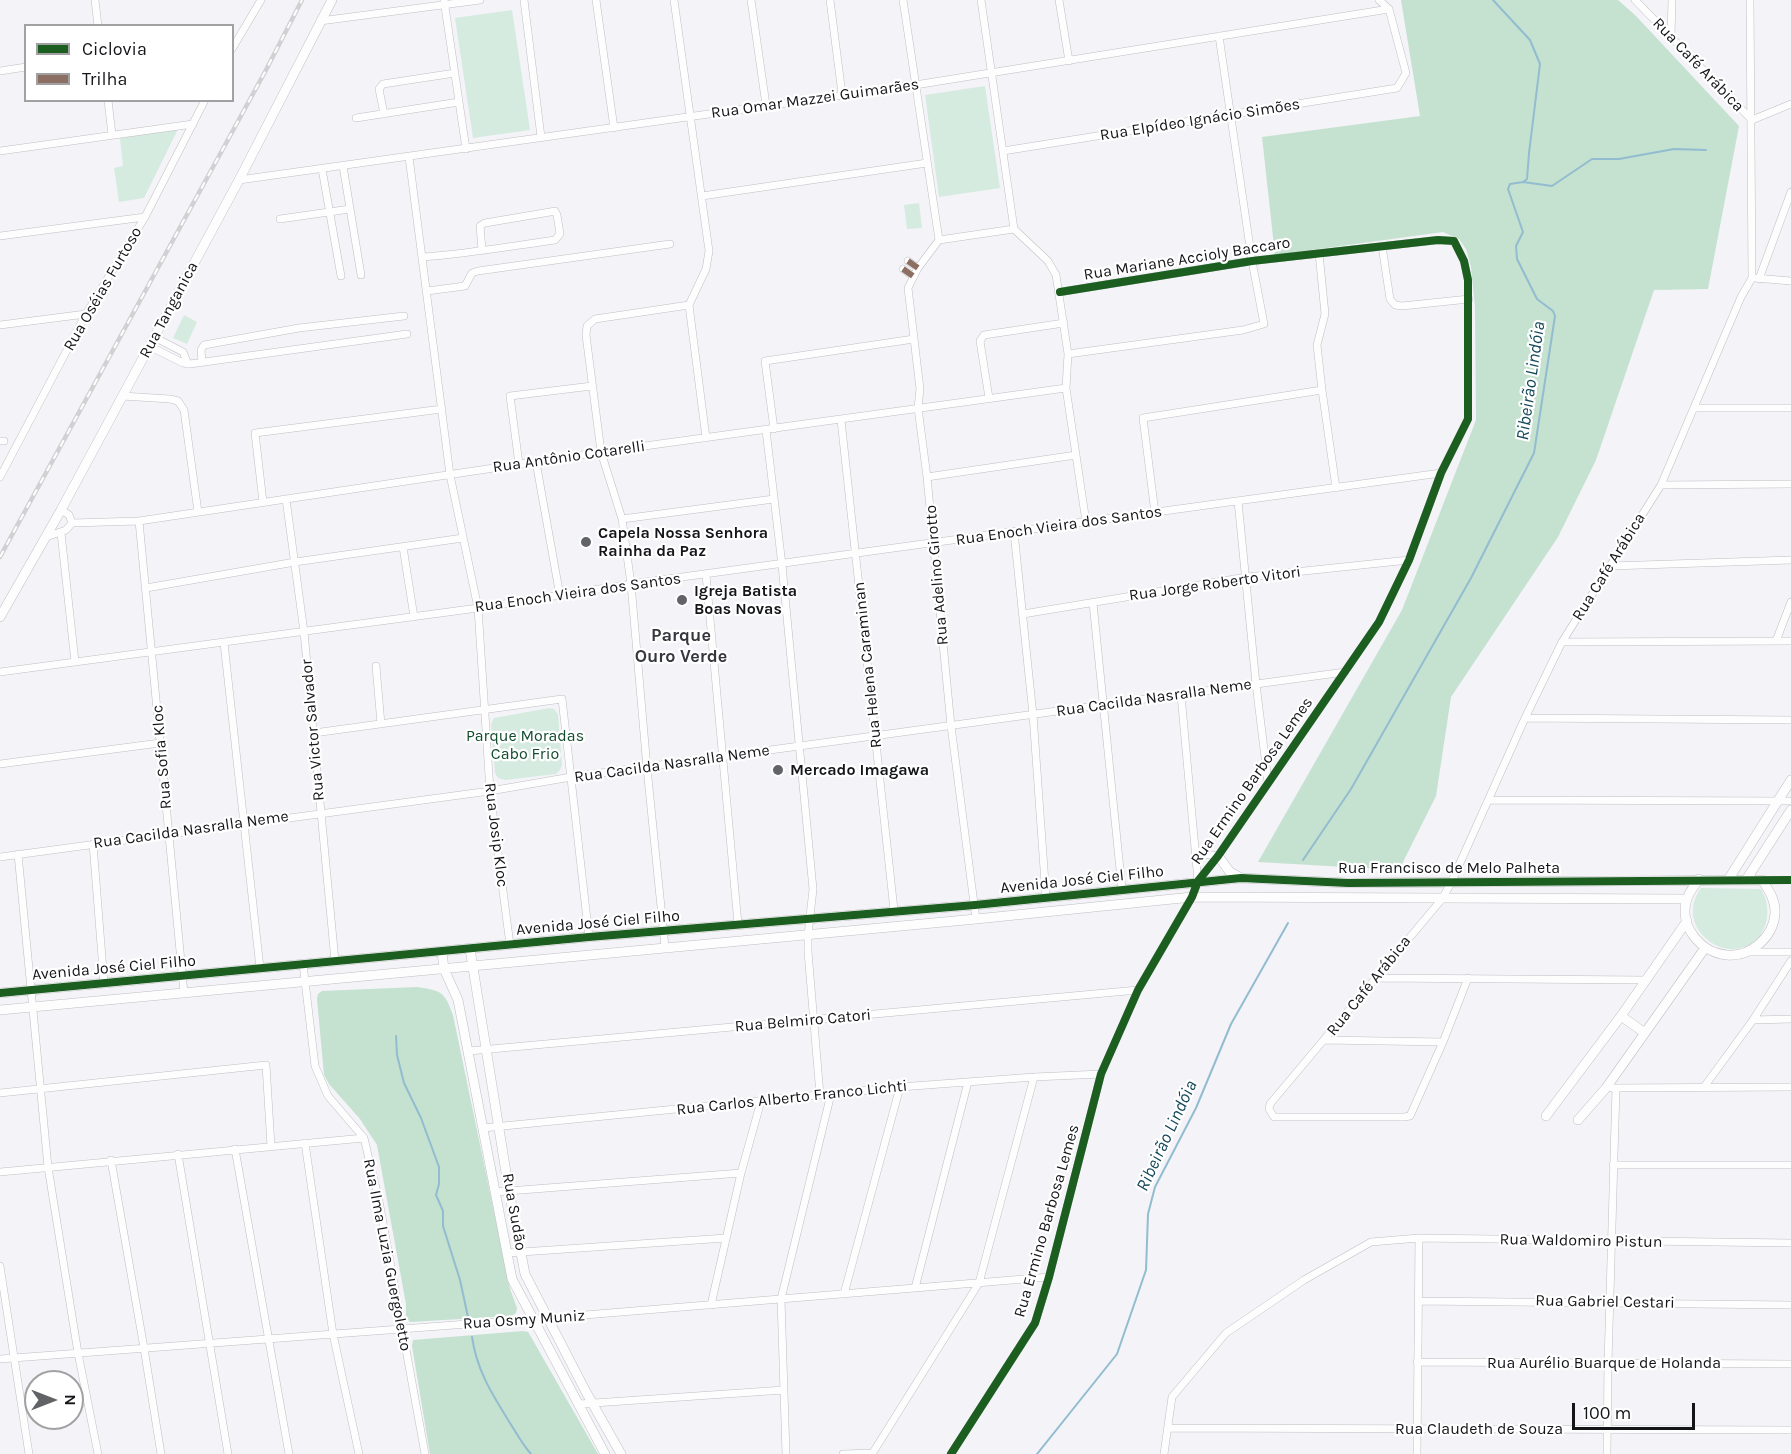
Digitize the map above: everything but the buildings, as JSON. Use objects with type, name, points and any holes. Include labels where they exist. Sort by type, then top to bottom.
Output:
[{"type":"street","points":[[95,0],[98,24]]},
{"type":"street","points":[[235,40],[261,0]]},
{"type":"street","name":"Rua Tanganica","points":[[0,617],[61,510],[239,180],[332,0]]},
{"type":"street","points":[[320,21],[445,2],[480,0]]},
{"type":"street","points":[[524,0],[541,137]]},
{"type":"street","points":[[596,0],[614,128]]},
{"type":"street","points":[[674,0],[709,260],[689,306],[706,438]]},
{"type":"street","points":[[751,0],[766,105]]},
{"type":"street","points":[[830,0],[842,94]]},
{"type":"street","points":[[903,0],[939,240],[1014,228]]},
{"type":"street","points":[[981,0],[1014,228],[1052,266],[1060,292],[1068,354],[1066,388],[1086,522]]},
{"type":"street","points":[[1059,0],[1069,61]]},
{"type":"street","points":[[1379,0],[1389,9]]},
{"type":"street","name":"Rua Café Arábica","points":[[1443,1042],[1410,1116],[1274,1117],[1270,1113],[1270,1104],[1442,899],[1562,642],[1661,485],[1741,297],[1755,278],[1752,120],[1635,0]]},
{"type":"street","points":[[1671,36],[1672,0]]},
{"type":"street","points":[[1750,0],[1752,120],[1791,104]]},
{"type":"street","points":[[445,2],[466,149]]},
{"type":"street","name":"Rua Omar Mazzei Guimarães","points":[[239,180],[915,85],[1389,9]]},
{"type":"street","name":"Rua Elpídeo Ignácio Simões","points":[[1003,151],[1397,88],[1406,73],[1389,9]]},
{"type":"street","points":[[1068,354],[1264,324],[1252,261],[1219,36]]},
{"type":"street","points":[[0,71],[24,67]]},
{"type":"street","points":[[384,114],[379,89],[383,84],[455,73]]},
{"type":"street","points":[[108,102],[112,135]]},
{"type":"street","name":"Rua Oséias Furtoso","points":[[0,477],[86,314],[145,217],[204,102]]},
{"type":"street","points":[[356,118],[459,102]]},
{"type":"street","points":[[0,151],[193,124]]},
{"type":"street","name":"Rua Josip Kloc","points":[[409,157],[450,475],[478,608],[490,791],[510,945]]},
{"type":"street","points":[[702,196],[927,163]]},
{"type":"street","points":[[343,166],[361,275]]},
{"type":"street","points":[[322,169],[341,276]]},
{"type":"street","points":[[1791,192],[1755,278],[1791,281]]},
{"type":"street","points":[[280,219],[350,209]]},
{"type":"street","points":[[422,257],[482,250],[555,240],[560,234],[557,215],[555,211],[485,223],[480,226],[479,232],[482,250]]},
{"type":"street","points":[[0,236],[145,217]]},
{"type":"street","name":"Rua Adelino Girotto","points":[[939,240],[918,267],[908,288],[920,389],[918,408],[934,544],[951,726],[976,919]]},
{"type":"street","name":"Rua Mariane Accioly Baccaro","points":[[1060,292],[1252,261],[1382,246],[1447,240],[1454,241],[1459,248]]},
{"type":"street","points":[[427,291],[465,286],[472,273],[478,271],[670,244]]},
{"type":"street","points":[[1382,246],[1390,299],[1395,305],[1469,299]]},
{"type":"street","name":"Rua Ermino Barbosa Lemes","points":[[951,1454],[1035,1323],[1101,1074],[1138,990],[1192,897],[1198,881],[1218,856],[1379,622],[1408,560],[1441,472],[1468,418],[1469,299],[1466,267],[1459,248]]},
{"type":"street","points":[[1319,253],[1325,314],[1317,345],[1336,488]]},
{"type":"street","points":[[908,261],[918,267]]},
{"type":"street","points":[[903,269],[913,276]]},
{"type":"street","points":[[665,947],[632,584],[622,519],[601,452],[586,335],[587,326],[595,319],[689,306]]},
{"type":"street","points":[[0,325],[86,314]]},
{"type":"street","points":[[202,362],[201,350],[204,345],[299,328],[404,316]]},
{"type":"street","points":[[989,398],[980,341],[984,335],[1064,323]]},
{"type":"street","points":[[149,346],[164,355],[188,364],[407,334]]},
{"type":"street","points":[[154,337],[183,352],[188,364]]},
{"type":"street","points":[[774,429],[765,362],[915,339]]},
{"type":"street","points":[[519,464],[510,396],[592,386]]},
{"type":"street","name":"Rua Antônio Cotarelli","points":[[72,523],[139,521],[601,452],[1066,388]]},
{"type":"street","points":[[1155,513],[1143,418],[1322,390]]},
{"type":"street","points":[[122,396],[178,401],[183,410],[198,512]]},
{"type":"street","points":[[1695,408],[1791,408]]},
{"type":"street","points":[[263,502],[255,433],[441,409]]},
{"type":"street","name":"Rua Helena Caraminan","points":[[841,420],[894,910]]},
{"type":"street","points":[[766,430],[801,747],[813,889],[808,935],[820,1095]]},
{"type":"street","points":[[927,477],[1076,455]]},
{"type":"street","points":[[536,462],[560,596]]},
{"type":"street","name":"Rua Enoch Vieira dos Santos","points":[[0,672],[478,608],[632,584],[1441,472]]},
{"type":"street","points":[[1661,485],[1791,484]]},
{"type":"street","name":"Rua Victor Salvador","points":[[286,499],[304,632],[335,961]]},
{"type":"street","points":[[622,519],[774,499]]},
{"type":"street","points":[[1238,501],[1268,782]]},
{"type":"street","points":[[46,537],[61,533],[72,523],[69,515],[61,510]]},
{"type":"street","name":"Rua Sofia Kloc","points":[[139,521],[184,993]]},
{"type":"street","points":[[1014,532],[1033,715],[1046,897]]},
{"type":"street","points":[[61,533],[75,662]]},
{"type":"street","points":[[146,588],[296,562],[463,538]]},
{"type":"street","points":[[403,547],[414,616]]},
{"type":"street","name":"Rua Jorge Roberto Vitori","points":[[1023,614],[1247,577],[1408,560]]},
{"type":"street","points":[[1611,566],[1791,560]]},
{"type":"street","points":[[706,575],[738,924]]},
{"type":"street","points":[[1776,641],[1791,602]]},
{"type":"street","points":[[1093,603],[1122,889]]},
{"type":"street","points":[[1562,642],[1791,641]]},
{"type":"street","points":[[224,643],[260,968]]},
{"type":"street","points":[[376,666],[381,724]]},
{"type":"street","name":"Rua Cacilda Nasralla Neme","points":[[0,856],[490,791],[571,777],[1345,672]]},
{"type":"street","points":[[1181,694],[1198,881]]},
{"type":"street","points":[[314,733],[562,699],[589,937]]},
{"type":"street","points":[[1525,718],[1791,720]]},
{"type":"street","points":[[0,764],[160,743]]},
{"type":"street","points":[[1728,880],[1791,780]]},
{"type":"street","points":[[1490,800],[1791,801]]},
{"type":"street","points":[[1746,880],[1791,810]]},
{"type":"street","points":[[93,844],[104,983]]},
{"type":"street","points":[[1196,850],[1203,854],[1218,856],[1230,872],[1240,878]]},
{"type":"street","points":[[18,854],[48,1167],[78,1353],[98,1454]]},
{"type":"street","name":"Rua Francisco de Melo Palheta","points":[[1198,881],[1240,878],[1348,883],[1451,883],[1699,879]]},
{"type":"street","points":[[1791,880],[1699,879],[1687,899],[1685,914],[1690,933],[1705,948],[1727,955],[1747,952],[1791,952]]},
{"type":"street","points":[[1747,952],[1762,942],[1772,927],[1775,912],[1771,893],[1762,880]]},
{"type":"street","name":"Avenida José Ciel Filho","points":[[0,993],[664,930],[975,905],[1198,881]]},
{"type":"street","name":"Avenida José Ciel Filho","points":[[0,1010],[1192,897]]},
{"type":"street","name":"Rua Francisco de Melo Palheta","points":[[1192,897],[1687,899]]},
{"type":"street","points":[[1546,1116],[1621,1016],[1687,921]]},
{"type":"street","points":[[1578,1120],[1611,1088],[1645,1033],[1705,948]]},
{"type":"street","name":"Rua Sudão","points":[[470,949],[509,1191],[525,1274],[621,1454]]},
{"type":"street","name":"Rua Sudão","points":[[442,952],[444,969],[458,1000],[469,1051],[512,1279],[605,1454]]},
{"type":"street","points":[[1704,1087],[1753,1020],[1791,961]]},
{"type":"street","name":"Rua Ilma Luzia Guergoletto","points":[[303,964],[315,1066],[328,1096],[363,1138],[379,1201],[425,1454]]},
{"type":"street","points":[[1375,978],[1646,980]]},
{"type":"street","points":[[1325,1040],[1443,1042],[1468,978]]},
{"type":"street","name":"Rua Belmiro Catori","points":[[469,1051],[1138,990]]},
{"type":"street","points":[[1621,1016],[1645,1033]]},
{"type":"street","points":[[1753,1020],[1791,1019]]},
{"type":"street","points":[[0,1093],[266,1065],[272,1146]]},
{"type":"street","name":"Rua Carlos Alberto Franco Lichti","points":[[483,1128],[900,1087],[1101,1074]]},
{"type":"street","points":[[843,1454],[872,1453],[979,1283],[1034,1077]]},
{"type":"street","points":[[915,1288],[968,1082]]},
{"type":"street","points":[[844,1294],[900,1087]]},
{"type":"street","points":[[1611,1088],[1791,1087]]},
{"type":"street","points":[[1607,1454],[1613,1166],[1611,1088]]},
{"type":"street","points":[[786,1454],[782,1299],[831,1094]]},
{"type":"street","points":[[711,1305],[741,1173],[761,1101]]},
{"type":"street","points":[[0,1172],[363,1138]]},
{"type":"street","points":[[305,1143],[333,1334],[359,1454]]},
{"type":"street","points":[[235,1149],[289,1454]]},
{"type":"street","points":[[178,1154],[228,1454]]},
{"type":"street","points":[[111,1160],[161,1454]]},
{"type":"street","points":[[1613,1166],[1791,1165]]},
{"type":"street","points":[[495,1192],[741,1173]]},
{"type":"street","points":[[507,1253],[726,1238]]},
{"type":"street","points":[[1417,1454],[1419,1238]]},
{"type":"street","name":"Rua Waldomiro Pistun","points":[[1168,1428],[1172,1397],[1226,1333],[1304,1280],[1371,1242],[1419,1238],[1791,1243]]},
{"type":"street","points":[[0,1266],[29,1454]]},
{"type":"street","name":"Rua Osmy Muniz","points":[[0,1359],[548,1318],[1049,1277]]},
{"type":"street","name":"Rua Gabriel Cestari","points":[[1418,1300],[1791,1305]]},
{"type":"street","name":"Rua Aurélio Buarque de Holanda","points":[[1417,1362],[1791,1364]]},
{"type":"street","points":[[579,1404],[593,1405],[784,1390]]},
{"type":"street","points":[[1164,1454],[1168,1428]]},
{"type":"street","name":"Rua Claudeth de Souza","points":[[1168,1428],[1791,1430]]},
{"type":"green space","points":[[1401,0],[1618,0],[1635,15],[1739,126],[1708,289],[1654,290],[1596,460],[1558,537],[1451,697],[1436,796],[1399,870],[1258,862],[1402,610],[1476,420],[1475,307],[1471,267],[1466,249],[1459,239],[1443,232],[1275,255],[1262,137],[1420,116]]},
{"type":"green space","points":[[512,10],[530,130],[473,138],[455,18]]},
{"type":"green space","points":[[985,86],[1000,188],[939,197],[925,95]]},
{"type":"green space","points":[[178,129],[144,198],[119,202],[114,168],[123,166],[120,138]]},
{"type":"green space","points":[[919,203],[922,228],[907,229],[904,205]]},
{"type":"green space","points":[[184,315],[197,322],[187,344],[173,338]]},
{"type":"green space","name":"Parque Moradas Cabo Frio","points":[[554,709],[558,714],[562,765],[560,770],[556,774],[505,780],[498,778],[495,773],[491,724],[494,718]]},
{"type":"green space","points":[[1701,888],[1761,889],[1765,898],[1767,917],[1761,935],[1746,947],[1735,949],[1719,947],[1705,938],[1693,917],[1694,903]]},
{"type":"green space","points":[[417,987],[441,994],[453,1015],[510,1289],[517,1308],[516,1313],[511,1316],[410,1322],[406,1317],[406,1304],[377,1145],[360,1119],[329,1084],[324,1075],[318,994],[322,991]]},
{"type":"green space","points":[[528,1332],[598,1454],[430,1454],[412,1346],[413,1340]]},
{"type":"waterway","name":"Ribeirão Lindóia","points":[[1303,860],[1351,789],[1471,578],[1534,453],[1555,316],[1553,311],[1537,299],[1517,259],[1516,246],[1523,232],[1508,189],[1510,184],[1527,179],[1540,64],[1530,40],[1493,0]]},
{"type":"waterway","points":[[1523,182],[1552,186],[1592,159],[1619,159],[1674,149],[1706,150]]},
{"type":"waterway","name":"Ribeirão Lindóia","points":[[1037,1454],[1117,1354],[1146,1270],[1148,1214],[1155,1187],[1196,1108],[1231,1024],[1288,923]]},
{"type":"waterway","points":[[396,1036],[397,1055],[404,1083],[421,1118],[439,1167],[439,1184],[436,1195],[443,1211],[443,1226],[460,1280],[468,1317]]},
{"type":"waterway","points":[[472,1337],[486,1382],[531,1454]]},
{"type":"railway","points":[[0,557],[302,0]]},
{"type":"marked path","points":[[908,261],[918,268]]},
{"type":"marked path","points":[[903,269],[913,276]]},
{"type":"cycle path","points":[[951,1454],[1035,1323],[1101,1074],[1138,990],[1192,897],[1198,881],[1218,856],[1379,622],[1409,560],[1441,473],[1468,419],[1468,280],[1464,261],[1454,241],[1438,240],[1252,261],[1060,292]]},
{"type":"cycle path","points":[[0,993],[589,937],[975,905],[1241,878],[1348,883],[1791,880]]},
{"type":"place","name":"Capela Nossa Senhora Rainha da Paz","points":[[586,542]]},
{"type":"place","name":"Igreja Batista Boas Novas","points":[[682,600]]},
{"type":"place","name":"Mercado Imagawa","points":[[778,770]]},
{"type":"district","name":"Parque Ouro Verde","points":[[681,646]]}]
